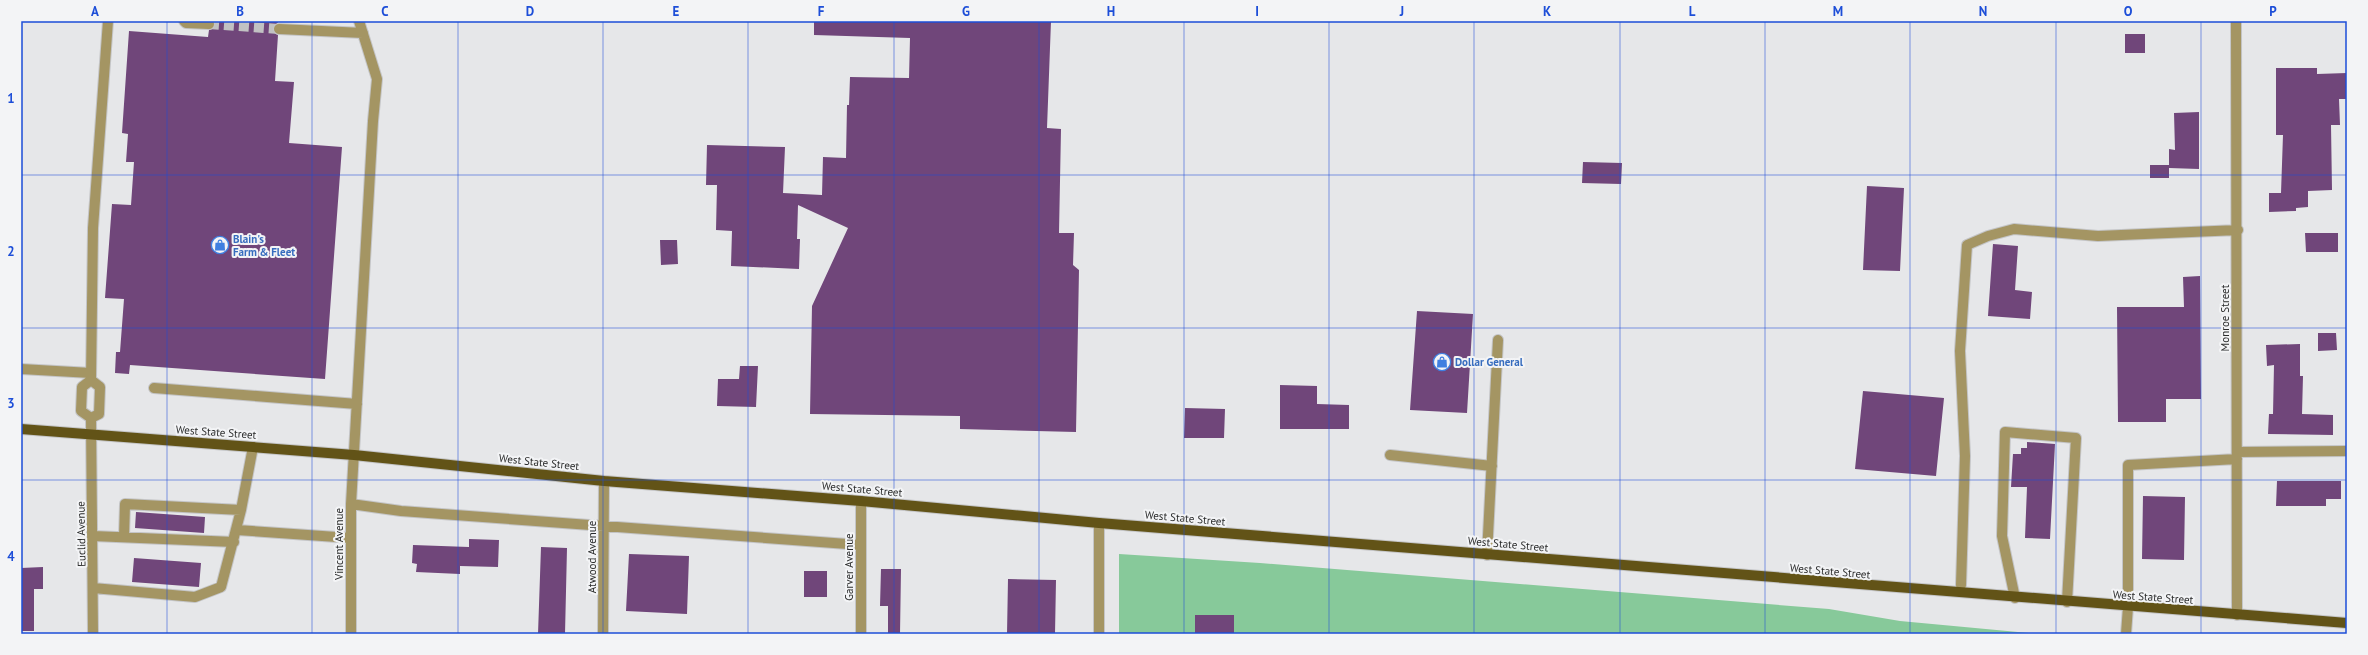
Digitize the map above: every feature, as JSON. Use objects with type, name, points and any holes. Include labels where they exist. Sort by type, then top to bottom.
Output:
[{"type":"main road","name":"West State Street","points":[[21,429],[354,455],[604,481],[861,501],[1099,523],[2015,598],[2347,623]]},
{"type":"street","points":[[21,369],[91,377],[100,387],[99,414],[90,418],[81,411],[82,387],[91,377],[93,228],[108,21]]},
{"type":"street","points":[[184,21],[186,23],[209,24]]},
{"type":"street","name":"Vincent Avenue","points":[[351,634],[351,504],[373,121],[377,79],[359,21]]},
{"type":"street","name":"Monroe Street","points":[[2236,21],[2238,230],[2237,615]]},
{"type":"street","points":[[278,29],[363,33]]},
{"type":"street","points":[[1962,585],[1965,456],[1960,351],[1967,246],[1988,236],[2014,229],[2098,236],[2238,230]]},
{"type":"street","points":[[1488,555],[1498,340]]},
{"type":"street","points":[[154,388],[357,404]]},
{"type":"street","name":"Euclid Avenue","points":[[90,418],[93,536],[93,634]]},
{"type":"street","points":[[2015,598],[2002,536],[2005,432],[2076,438],[2067,602]]},
{"type":"street","points":[[93,588],[194,597],[221,587],[242,510],[253,447]]},
{"type":"street","points":[[2126,634],[2128,607],[2128,465],[2237,455],[2347,451]]},
{"type":"street","points":[[1390,455],[1492,466]]},
{"type":"street","name":"Atwood Avenue","points":[[603,634],[604,481]]},
{"type":"street","name":"Garver Avenue","points":[[861,501],[861,634]]},
{"type":"street","points":[[124,537],[125,504],[242,510]]},
{"type":"street","points":[[351,504],[400,511],[604,524],[662,532],[861,545]]},
{"type":"street","points":[[1099,523],[1099,634]]},
{"type":"street","points":[[237,530],[351,538]]},
{"type":"street","points":[[93,536],[234,542]]},
{"type":"green space","points":[[1119,554],[1260,563],[1829,609],[1900,621],[2039,634],[1119,634]]},
{"type":"building","points":[[215,21],[279,21],[273,28],[273,32],[278,35],[275,81],[294,82],[289,143],[342,147],[325,379],[130,365],[129,374],[115,373],[116,352],[120,352],[124,299],[105,298],[112,204],[131,205],[134,162],[126,162],[128,134],[122,133],[129,31],[208,37],[209,30],[215,27]]},
{"type":"building","points":[[814,21],[1051,21],[1047,128],[1061,129],[1059,233],[1074,233],[1073,265],[1079,270],[1076,432],[960,429],[960,416],[810,414],[812,306],[848,228],[798,205],[797,239],[800,239],[799,269],[731,266],[732,231],[716,230],[717,185],[706,185],[707,145],[785,147],[783,193],[822,195],[823,157],[846,158],[847,105],[849,105],[850,77],[909,78],[910,38],[814,35]]},
{"type":"building","points":[[2125,34],[2145,34],[2145,53],[2125,53]]},
{"type":"building","points":[[2276,68],[2317,68],[2317,74],[2347,73],[2347,99],[2339,99],[2340,125],[2331,125],[2332,190],[2308,191],[2308,207],[2296,208],[2296,211],[2269,212],[2269,193],[2281,193],[2283,135],[2276,135]]},
{"type":"building","points":[[2199,112],[2199,169],[2169,168],[2169,178],[2150,178],[2150,165],[2169,165],[2169,149],[2175,150],[2174,113]]},
{"type":"building","points":[[1583,162],[1622,163],[1621,184],[1582,183]]},
{"type":"building","points":[[1867,186],[1904,188],[1900,271],[1863,270]]},
{"type":"building","points":[[2305,233],[2338,233],[2338,252],[2306,252]]},
{"type":"building","points":[[660,240],[677,240],[678,264],[661,265]]},
{"type":"building","points":[[1993,244],[2018,246],[2015,290],[2032,292],[2030,319],[1988,316]]},
{"type":"building","points":[[2200,276],[2201,399],[2166,399],[2166,422],[2118,422],[2117,307],[2184,307],[2183,277]]},
{"type":"building","name":"Dollar General","points":[[1417,311],[1473,314],[1467,413],[1410,410]]},
{"type":"building","points":[[2318,333],[2336,333],[2337,350],[2318,351]]},
{"type":"building","points":[[2300,344],[2300,376],[2303,376],[2302,414],[2333,415],[2333,435],[2268,434],[2269,414],[2273,414],[2274,365],[2267,366],[2266,345]]},
{"type":"building","points":[[740,366],[758,366],[756,407],[717,406],[718,379],[739,379]]},
{"type":"building","points":[[1280,385],[1317,386],[1317,404],[1349,405],[1349,429],[1280,429]]},
{"type":"building","points":[[1863,391],[1944,398],[1936,476],[1855,469]]},
{"type":"building","points":[[1185,408],[1225,409],[1224,438],[1184,438]]},
{"type":"building","points":[[2027,442],[2055,444],[2050,539],[2025,538],[2027,487],[2011,487],[2013,454],[2021,454],[2021,448],[2027,448]]},
{"type":"building","points":[[2277,481],[2341,481],[2341,499],[2326,499],[2326,506],[2276,506]]},
{"type":"building","points":[[2143,496],[2185,497],[2184,560],[2142,559]]},
{"type":"building","points":[[136,512],[205,517],[204,533],[135,528]]},
{"type":"building","points":[[469,539],[499,540],[498,567],[460,566],[460,574],[416,572],[417,564],[412,563],[413,545],[469,547]]},
{"type":"building","points":[[541,547],[567,548],[565,634],[538,634]]},
{"type":"building","points":[[629,554],[689,556],[687,614],[626,611]]},
{"type":"building","points":[[134,558],[201,563],[199,587],[132,582]]},
{"type":"building","points":[[43,567],[43,589],[34,589],[34,631],[21,631],[21,568]]},
{"type":"building","points":[[881,569],[901,569],[900,634],[888,634],[888,606],[880,606]]},
{"type":"building","points":[[804,571],[827,571],[827,597],[804,597]]},
{"type":"building","points":[[1008,579],[1056,580],[1055,634],[1007,634]]},
{"type":"building","points":[[1195,615],[1234,615],[1234,634],[1195,634]]},
{"type":"tunnel","points":[[209,24],[279,29]]},
{"type":"place","name":"Blain's Farm & Fleet","points":[[220,245]]},
{"type":"place","name":"Dollar General","points":[[1442,362]]}]
